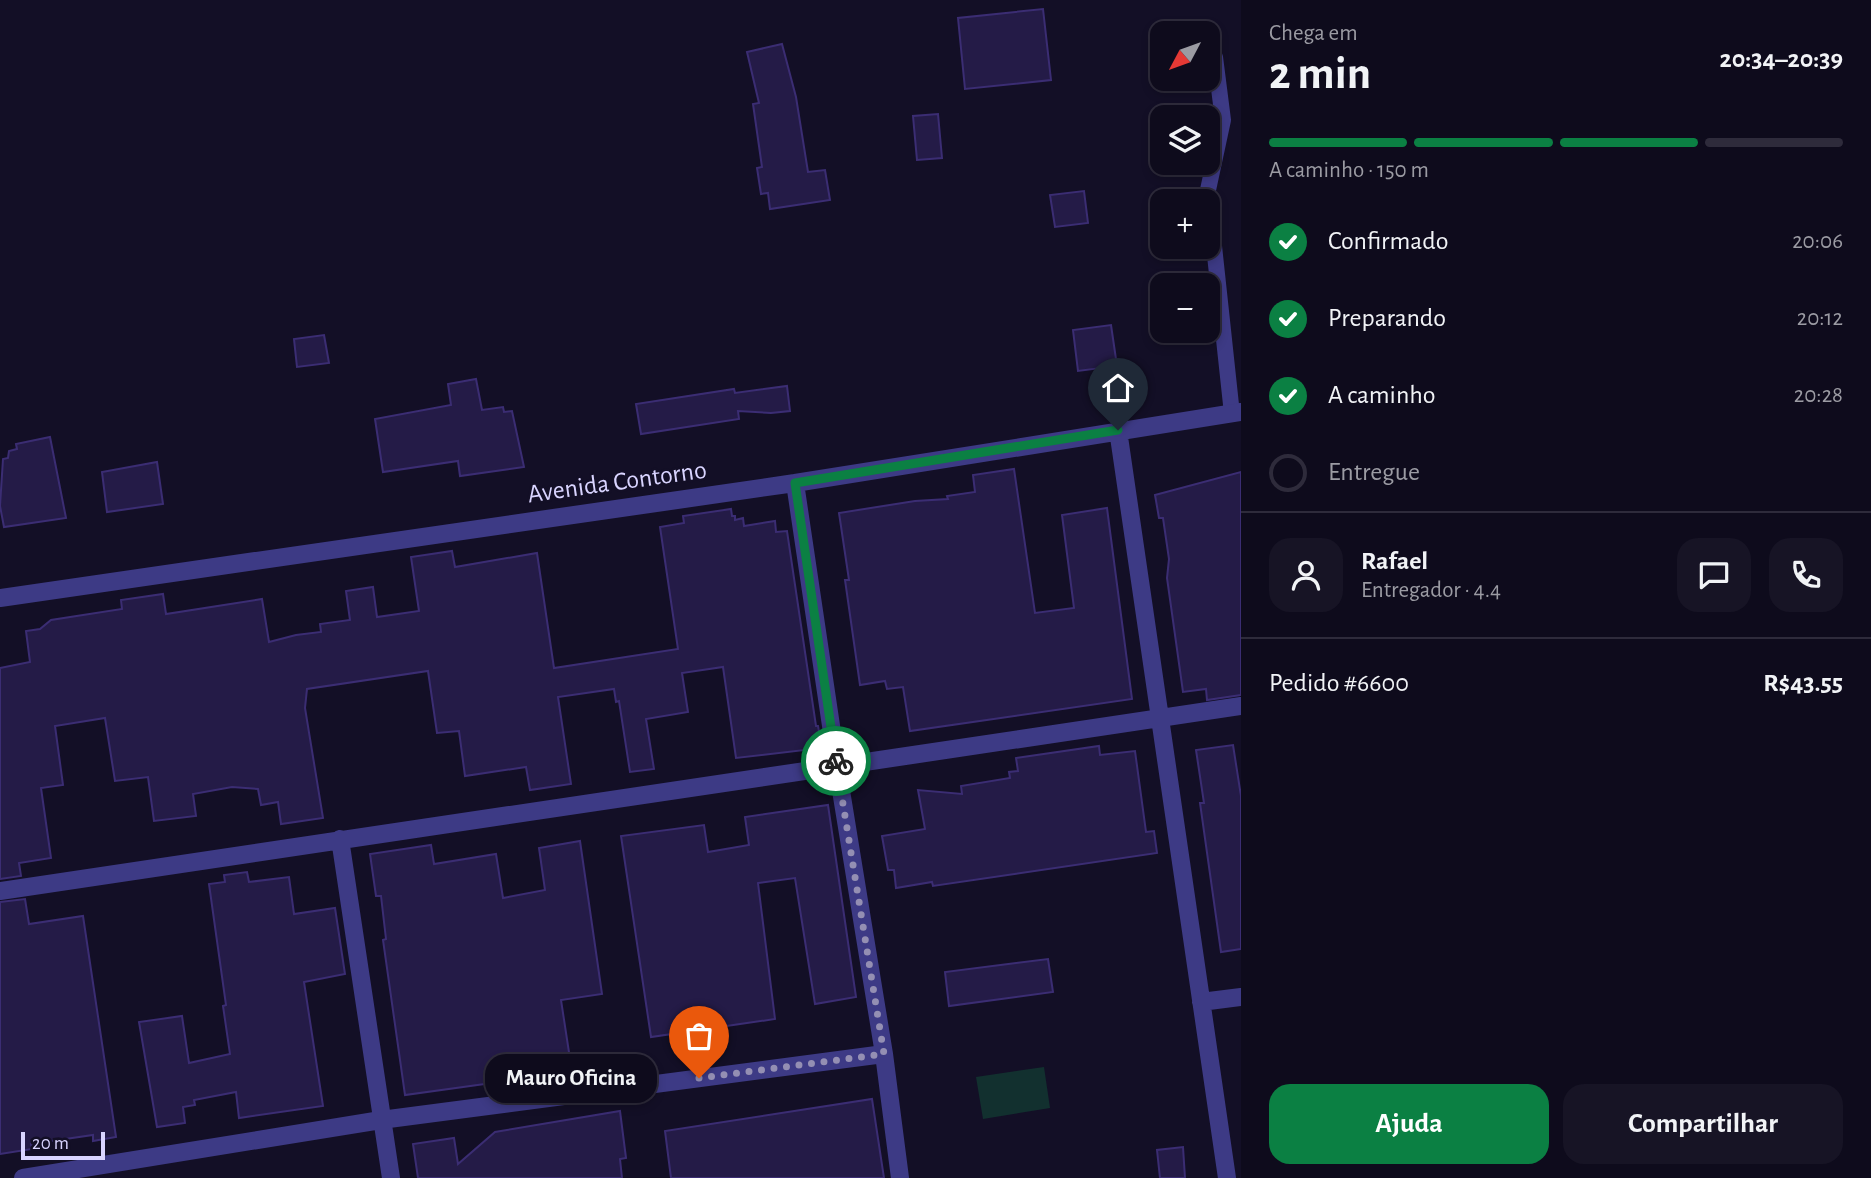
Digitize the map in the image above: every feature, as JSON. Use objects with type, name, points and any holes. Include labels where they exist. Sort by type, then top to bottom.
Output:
[{"type":"street","name":"Avenida Contorno","points":[[0,598],[795,483],[1237,413]]},
{"type":"street","points":[[1118,430],[1227,1178]]},
{"type":"street","points":[[795,483],[884,1054],[900,1178]]},
{"type":"street","points":[[0,891],[1241,706]]},
{"type":"street","points":[[340,839],[391,1178]]},
{"type":"street","points":[[1201,1002],[1241,997]]},
{"type":"street","points":[[23,1178],[116,1171],[382,1120],[884,1054]]},
{"type":"lane","points":[[1219,91],[1223,120],[1208,190],[1237,413]]},
{"type":"green space","points":[[1044,1067],[1050,1108],[983,1119],[976,1077]]},
{"type":"building","points":[[1043,9],[1051,80],[965,89],[958,18]]},
{"type":"building","points":[[782,44],[796,97],[808,172],[825,170],[830,200],[770,209],[768,193],[761,194],[757,168],[762,167],[753,104],[759,103],[747,52]]},
{"type":"building","points":[[938,114],[942,158],[917,160],[913,116]]},
{"type":"building","points":[[1084,191],[1088,223],[1055,227],[1050,195]]},
{"type":"building","points":[[1111,325],[1117,366],[1078,371],[1073,330]]},
{"type":"building","points":[[324,335],[329,363],[297,367],[294,339]]},
{"type":"building","points":[[476,379],[482,410],[503,407],[504,412],[512,411],[524,467],[460,476],[458,461],[383,472],[375,419],[451,405],[448,384]]},
{"type":"building","points":[[787,386],[790,411],[738,411],[739,419],[641,434],[636,404],[734,389],[735,393]]},
{"type":"building","points":[[50,437],[66,518],[4,527],[0,506],[3,459],[8,458],[9,451],[17,449],[16,444]]},
{"type":"building","points":[[157,462],[163,504],[107,512],[102,472]]},
{"type":"building","points":[[1014,469],[1035,613],[1074,608],[1062,515],[1107,508],[1132,699],[910,731],[903,687],[887,689],[885,681],[860,685],[845,580],[849,580],[839,513],[915,501],[948,499],[947,496],[975,492],[973,475]]},
{"type":"building","points":[[1241,472],[1241,695],[1207,700],[1206,689],[1183,692],[1167,578],[1169,559],[1163,518],[1159,518],[1155,495]]},
{"type":"building","points":[[731,509],[735,520],[743,518],[744,526],[775,521],[776,532],[787,531],[816,726],[822,748],[736,758],[723,667],[682,673],[688,712],[646,719],[654,769],[630,772],[619,701],[616,702],[614,689],[558,697],[571,784],[530,790],[526,767],[465,776],[459,731],[437,733],[428,671],[307,689],[305,708],[323,818],[281,824],[278,802],[261,805],[258,789],[232,787],[193,794],[196,816],[154,821],[148,777],[115,781],[105,718],[55,726],[63,785],[41,788],[51,858],[19,863],[21,876],[0,879],[0,668],[30,662],[26,631],[40,629],[51,620],[122,609],[121,600],[163,594],[166,614],[262,599],[269,642],[321,632],[320,624],[350,620],[346,591],[373,587],[377,617],[419,611],[411,557],[452,551],[455,567],[537,553],[554,668],[678,649],[660,527],[684,523],[683,516]]},
{"type":"building","points":[[1233,745],[1241,796],[1241,949],[1221,952],[1200,803],[1204,803],[1196,750]]},
{"type":"building","points":[[1099,746],[1100,755],[1135,751],[1146,832],[1154,831],[1157,853],[933,886],[932,882],[896,888],[894,870],[888,870],[882,836],[925,829],[918,790],[962,794],[961,786],[1010,778],[1009,772],[1018,771],[1016,758]]},
{"type":"building","points":[[828,805],[856,997],[815,1004],[795,878],[758,883],[775,1019],[651,1037],[621,836],[704,825],[708,852],[749,845],[745,817]]},
{"type":"building","points":[[580,841],[602,994],[561,1000],[572,1072],[405,1095],[383,940],[386,939],[381,896],[376,896],[370,854],[431,845],[434,864],[496,854],[503,898],[545,890],[539,848]]},
{"type":"building","points":[[247,872],[249,882],[289,877],[294,914],[335,908],[345,974],[304,982],[323,1106],[239,1118],[236,1092],[194,1100],[195,1105],[183,1107],[185,1123],[157,1127],[139,1022],[182,1016],[189,1063],[230,1054],[209,884],[225,882],[224,875]]},
{"type":"building","points":[[25,899],[29,924],[83,916],[116,1137],[93,1141],[93,1135],[31,1144],[32,1149],[0,1154],[0,902]]},
{"type":"building","points":[[1048,959],[1053,992],[949,1006],[945,972]]},
{"type":"building","points":[[872,1099],[884,1178],[671,1178],[665,1131]]},
{"type":"building","points":[[620,1111],[626,1158],[620,1159],[622,1178],[418,1178],[413,1144],[454,1138],[458,1164],[495,1132]]},
{"type":"building","points":[[1183,1147],[1185,1178],[1160,1178],[1157,1150]]},
{"type":"way so far","points":[[699,1078],[884,1054],[836,761]]},
{"type":"place","name":"Mauro Oficina","points":[[699,1078]]},
{"type":"route","points":[[836,761],[795,483],[1118,430]]}]
